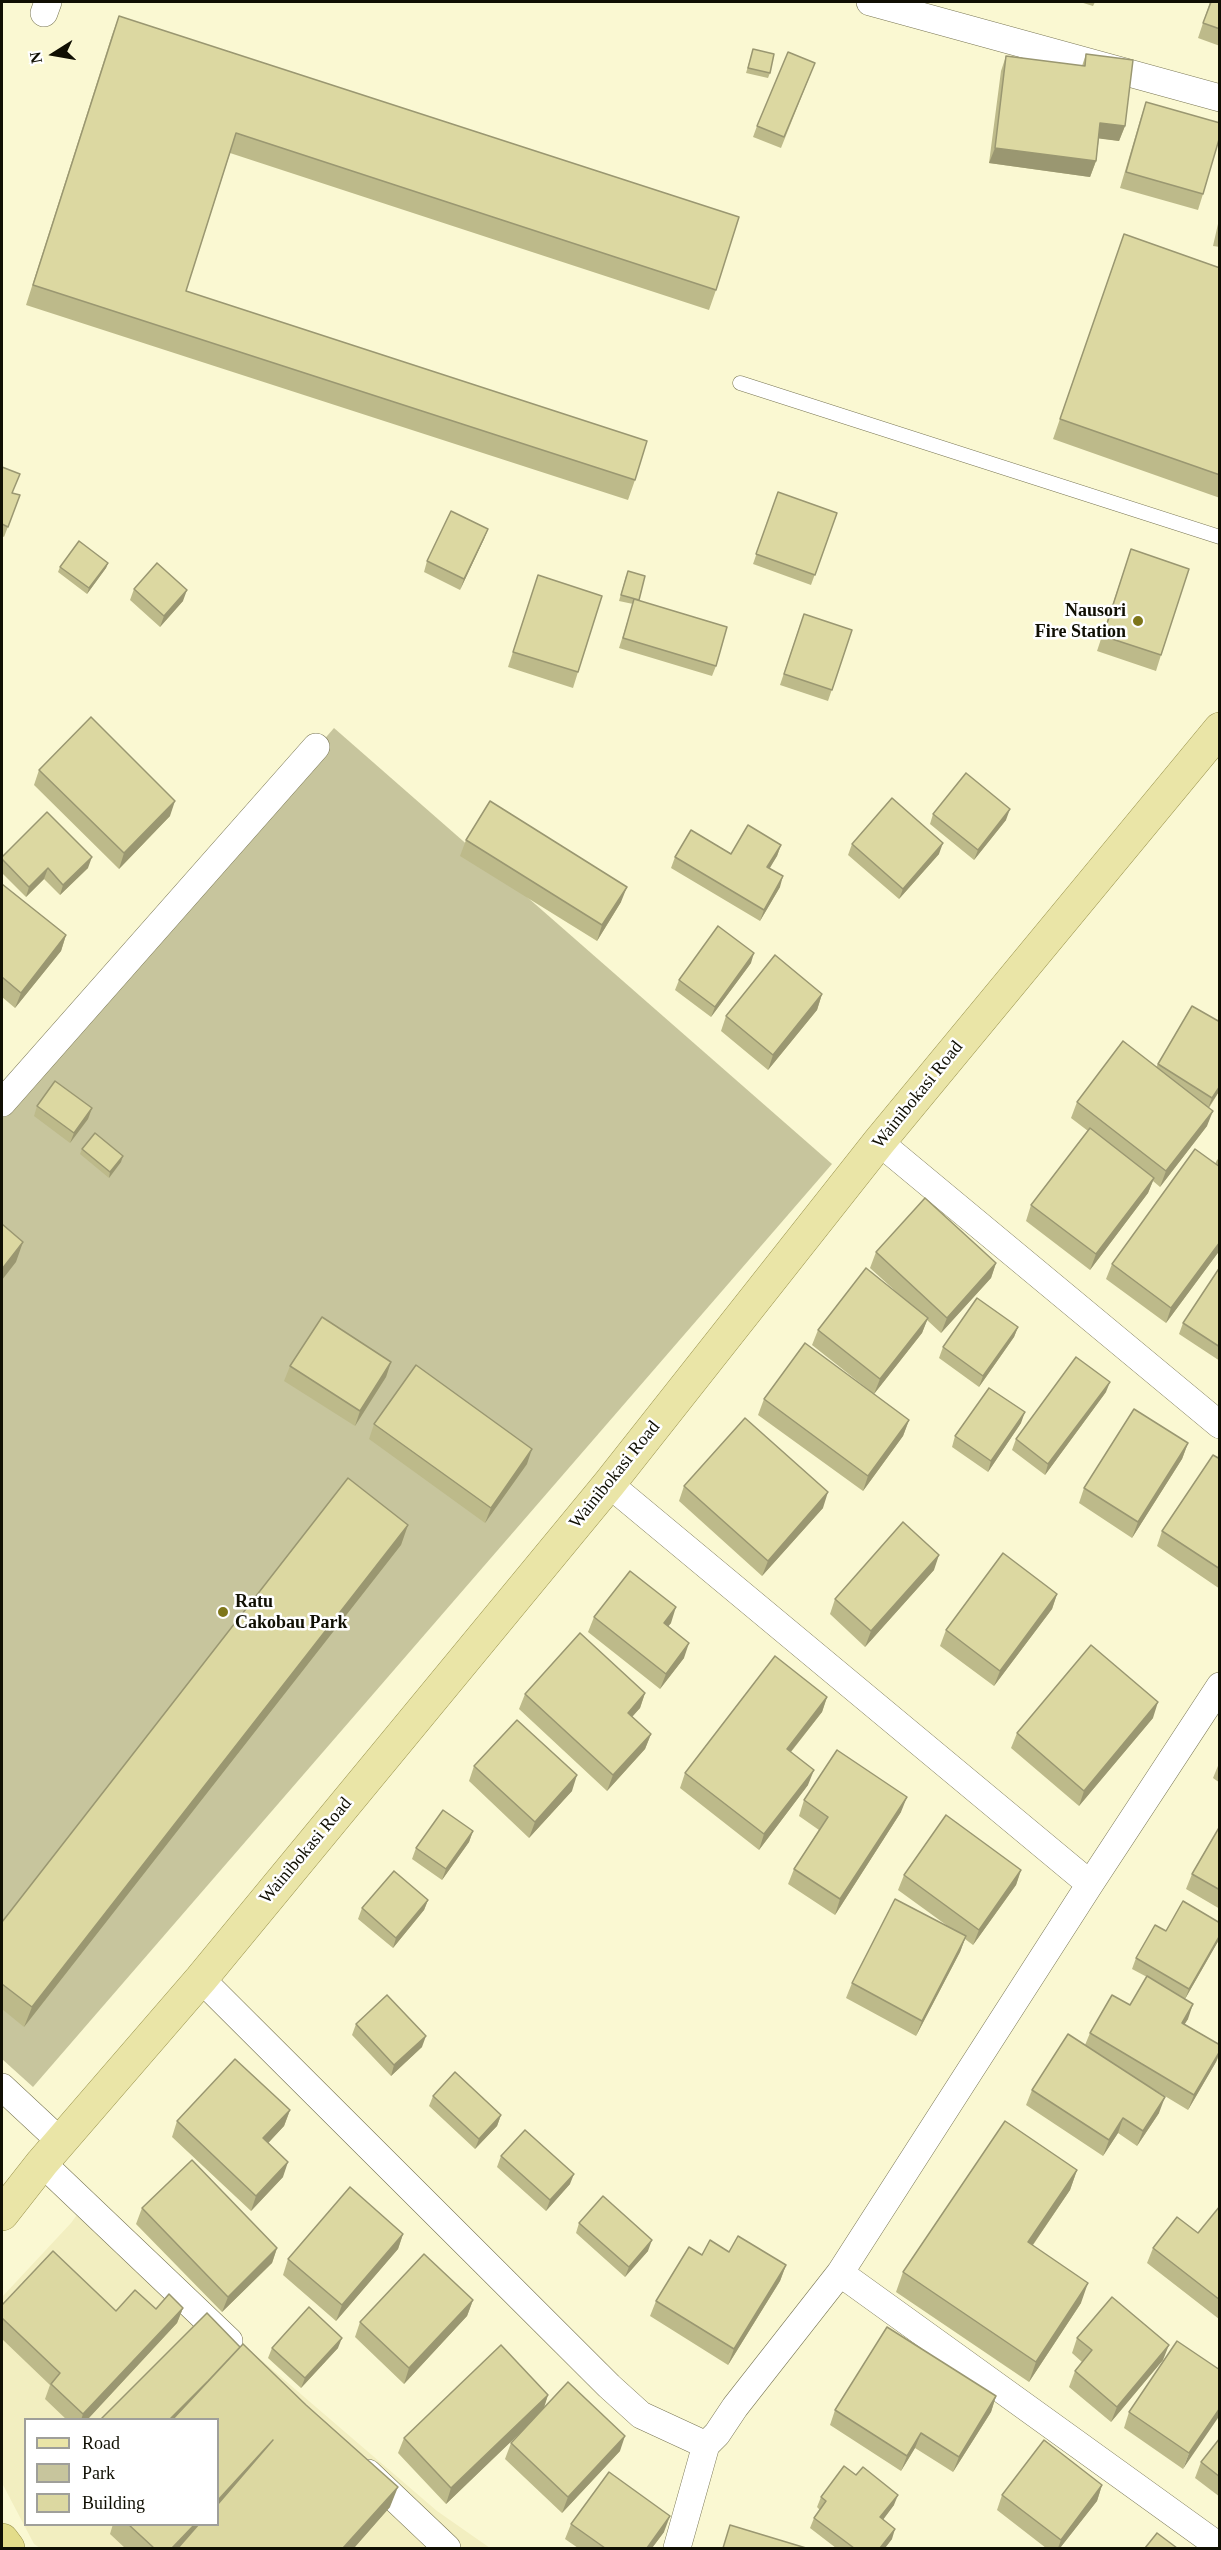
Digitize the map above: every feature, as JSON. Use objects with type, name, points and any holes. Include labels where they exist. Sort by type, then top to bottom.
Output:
[{"type":"highway","points":[[2,2540],[8,2548]]},
{"type":"main road","name":"Wainibokasi Road","points":[[2,2214],[51,2152],[201,1979],[609,1484],[879,1142],[1220,729]]},
{"type":"street","points":[[870,2],[1220,98]]},
{"type":"street","points":[[2,1102],[316,747]]},
{"type":"street","points":[[879,1142],[1220,1425]]},
{"type":"street","points":[[609,1484],[1090,1884]]},
{"type":"street","points":[[677,2548],[706,2445],[717,2434],[735,2407],[840,2273],[1220,1686]]},
{"type":"street","points":[[201,1979],[609,2386],[641,2415],[706,2445]]},
{"type":"street","points":[[2,2087],[51,2152],[249,2360]]},
{"type":"street","points":[[840,2273],[1220,2547]]},
{"type":"street","points":[[352,2458],[447,2548]]},
{"type":"lane","points":[[740,383],[1220,537]]},
{"type":"shaded area","points":[[90,2197],[253,2353],[437,2511],[490,2548],[40,2548],[34,2544],[25,2526],[219,2526],[219,2418],[24,2418],[24,2525],[2,2483],[2,2297],[71,2223]]},
{"type":"green space","name":"Ratu Cakobau Park","points":[[334,728],[832,1164],[33,2087],[2,2059],[2,1112]]},
{"type":"building","points":[[1211,2],[1220,2],[1220,29],[1203,23]]},
{"type":"building","points":[[119,16],[739,217],[716,290],[236,133],[186,291],[647,441],[635,480],[33,285]]},
{"type":"building","points":[[753,49],[774,54],[770,73],[748,68]]},
{"type":"building","points":[[788,52],[815,63],[784,137],[757,126]]},
{"type":"building","points":[[1086,54],[1133,60],[1125,126],[1100,123],[1096,161],[995,148],[1006,56],[1085,66]]},
{"type":"building","points":[[1146,102],[1220,123],[1220,136],[1203,194],[1126,172]]},
{"type":"building","points":[[1124,234],[1220,268],[1220,475],[1060,419]]},
{"type":"building","points":[[2,467],[20,474],[12,493],[20,495],[8,527],[2,524]]},
{"type":"building","points":[[778,492],[837,513],[815,575],[756,554]]},
{"type":"building","points":[[451,511],[488,529],[464,579],[427,561]]},
{"type":"building","points":[[79,541],[108,563],[89,588],[60,567]]},
{"type":"building","name":"Nausori Fire Station","points":[[1131,549],[1189,569],[1161,655],[1103,636]]},
{"type":"building","points":[[157,563],[187,590],[164,616],[134,589]]},
{"type":"building","points":[[628,571],[645,576],[639,600],[621,595]]},
{"type":"building","points":[[538,575],[602,596],[578,672],[513,652]]},
{"type":"building","points":[[634,599],[727,627],[716,666],[623,638]]},
{"type":"building","points":[[804,614],[852,630],[832,690],[784,674]]},
{"type":"building","points":[[91,717],[175,801],[124,853],[39,770]]},
{"type":"building","points":[[966,773],[1010,809],[978,850],[933,814]]},
{"type":"building","points":[[892,798],[943,843],[903,889],[852,844]]},
{"type":"building","points":[[490,801],[627,887],[602,925],[466,840]]},
{"type":"building","points":[[47,812],[92,857],[63,885],[48,868],[29,887],[2,857]]},
{"type":"building","points":[[748,825],[781,845],[767,867],[783,876],[764,910],[675,857],[691,830],[731,854]]},
{"type":"building","points":[[2,884],[66,935],[21,993],[2,977]]},
{"type":"building","points":[[718,926],[754,953],[715,1007],[679,980]]},
{"type":"building","points":[[775,955],[822,994],[773,1055],[726,1016]]},
{"type":"building","points":[[1192,1006],[1220,1022],[1220,1086],[1212,1098],[1158,1064]]},
{"type":"building","points":[[1123,1041],[1213,1111],[1166,1171],[1077,1102]]},
{"type":"building","points":[[55,1081],[92,1108],[74,1133],[37,1106]]},
{"type":"building","points":[[1090,1128],[1154,1178],[1096,1254],[1031,1205]]},
{"type":"building","points":[[95,1133],[123,1156],[110,1172],[82,1149]]},
{"type":"building","points":[[1195,1149],[1220,1167],[1220,1242],[1171,1308],[1112,1264]]},
{"type":"building","points":[[925,1198],[996,1263],[947,1318],[876,1252]]},
{"type":"building","points":[[2,1224],[23,1242],[2,1269]]},
{"type":"building","points":[[1220,1267],[1220,1347],[1183,1323]]},
{"type":"building","points":[[866,1268],[928,1318],[880,1379],[818,1330]]},
{"type":"building","points":[[977,1298],[1018,1327],[983,1376],[943,1347]]},
{"type":"building","points":[[322,1317],[391,1362],[360,1411],[290,1366]]},
{"type":"building","points":[[805,1343],[909,1420],[868,1476],[764,1399]]},
{"type":"building","points":[[1076,1357],[1110,1382],[1048,1464],[1016,1439]]},
{"type":"building","points":[[416,1365],[532,1449],[491,1508],[374,1424]]},
{"type":"building","points":[[989,1388],[1025,1412],[991,1461],[955,1436]]},
{"type":"building","points":[[1134,1409],[1188,1443],[1138,1522],[1084,1488]]},
{"type":"building","points":[[745,1418],[828,1492],[768,1561],[684,1486]]},
{"type":"building","points":[[1213,1455],[1220,1459],[1220,1569],[1162,1531]]},
{"type":"building","points":[[348,1478],[408,1525],[32,2007],[2,1984],[2,1922]]},
{"type":"building","points":[[903,1522],[939,1555],[871,1631],[835,1599]]},
{"type":"building","points":[[1003,1553],[1057,1594],[1000,1671],[946,1630]]},
{"type":"building","points":[[630,1571],[676,1607],[664,1623],[689,1643],[666,1674],[594,1617]]},
{"type":"building","points":[[580,1633],[645,1693],[628,1713],[651,1734],[613,1775],[525,1694]]},
{"type":"building","points":[[1091,1645],[1158,1702],[1084,1791],[1017,1733]]},
{"type":"building","points":[[775,1656],[827,1697],[787,1749],[814,1770],[764,1834],[685,1773]]},
{"type":"building","points":[[517,1720],[577,1775],[535,1822],[474,1766]]},
{"type":"building","points":[[837,1750],[907,1797],[840,1899],[794,1869],[828,1817],[804,1800]]},
{"type":"building","points":[[443,1810],[473,1831],[446,1869],[416,1848]]},
{"type":"building","points":[[946,1815],[1021,1870],[979,1930],[904,1875]]},
{"type":"building","points":[[1220,1826],[1220,1890],[1192,1874]]},
{"type":"building","points":[[394,1871],[428,1900],[396,1938],[362,1908]]},
{"type":"building","points":[[895,1899],[966,1936],[922,2021],[852,1983]]},
{"type":"building","points":[[1183,1901],[1220,1923],[1220,1935],[1189,1989],[1136,1958],[1155,1925],[1166,1931]]},
{"type":"building","points":[[1147,1976],[1193,2004],[1182,2023],[1220,2045],[1220,2051],[1194,2095],[1090,2033],[1112,1995],[1130,2005]]},
{"type":"building","points":[[387,1995],[426,2036],[394,2065],[356,2024]]},
{"type":"building","points":[[1068,2034],[1165,2097],[1143,2131],[1123,2118],[1109,2140],[1032,2090]]},
{"type":"building","points":[[235,2059],[290,2110],[263,2138],[288,2162],[256,2196],[177,2121]]},
{"type":"building","points":[[455,2072],[501,2115],[479,2139],[433,2096]]},
{"type":"building","points":[[1005,2121],[1077,2170],[1028,2242],[1088,2283],[1036,2362],[903,2272]]},
{"type":"building","points":[[525,2130],[574,2174],[550,2200],[501,2156]]},
{"type":"building","points":[[192,2160],[277,2248],[228,2297],[142,2208]]},
{"type":"building","points":[[350,2187],[403,2234],[342,2305],[288,2259]]},
{"type":"building","points":[[603,2196],[652,2240],[629,2267],[579,2223]]},
{"type":"building","points":[[1220,2206],[1220,2300],[1153,2248],[1177,2217],[1198,2233]]},
{"type":"building","points":[[738,2236],[786,2265],[734,2349],[656,2301],[689,2247],[702,2255],[710,2240],[729,2252]]},
{"type":"building","points":[[53,2251],[116,2311],[135,2290],[156,2309],[169,2294],[183,2308],[83,2414],[51,2384],[60,2373],[2,2318],[2,2305]]},
{"type":"building","points":[[424,2254],[473,2300],[409,2368],[360,2322]]},
{"type":"building","points":[[1112,2297],[1169,2345],[1117,2407],[1075,2371],[1092,2350],[1077,2338]]},
{"type":"building","points":[[309,2307],[342,2338],[305,2378],[272,2348]]},
{"type":"building","points":[[207,2313],[240,2347],[171,2418],[102,2418]]},
{"type":"building","points":[[887,2327],[996,2396],[959,2457],[921,2433],[907,2456],[835,2410]]},
{"type":"building","points":[[1177,2341],[1220,2370],[1220,2408],[1189,2453],[1129,2412]]},
{"type":"building","points":[[243,2344],[306,2405],[398,2487],[343,2548],[178,2548],[197,2526],[219,2526],[219,2503],[273,2440],[219,2499],[219,2418],[174,2418]]},
{"type":"building","points":[[501,2345],[548,2395],[451,2488],[404,2438]]},
{"type":"building","points":[[568,2382],[625,2436],[568,2497],[511,2443]]},
{"type":"building","points":[[1220,2438],[1220,2477],[1201,2462]]},
{"type":"building","points":[[1044,2440],[1102,2485],[1061,2540],[1002,2495]]},
{"type":"building","points":[[844,2466],[856,2475],[863,2467],[898,2495],[880,2517],[895,2529],[880,2548],[854,2548],[814,2518],[826,2501],[821,2497]]},
{"type":"building","points":[[609,2472],[670,2516],[647,2548],[605,2548],[571,2524]]},
{"type":"building","points":[[730,2525],[806,2548],[723,2548]]},
{"type":"building","points":[[130,2526],[193,2526],[172,2548],[154,2548]]},
{"type":"building","points":[[1157,2533],[1177,2548],[1145,2548]]},
{"type":"place","name":"Nausori Fire Station","points":[[1138,621]]},
{"type":"place","name":"Ratu Cakobau Park","points":[[223,1612]]}]
